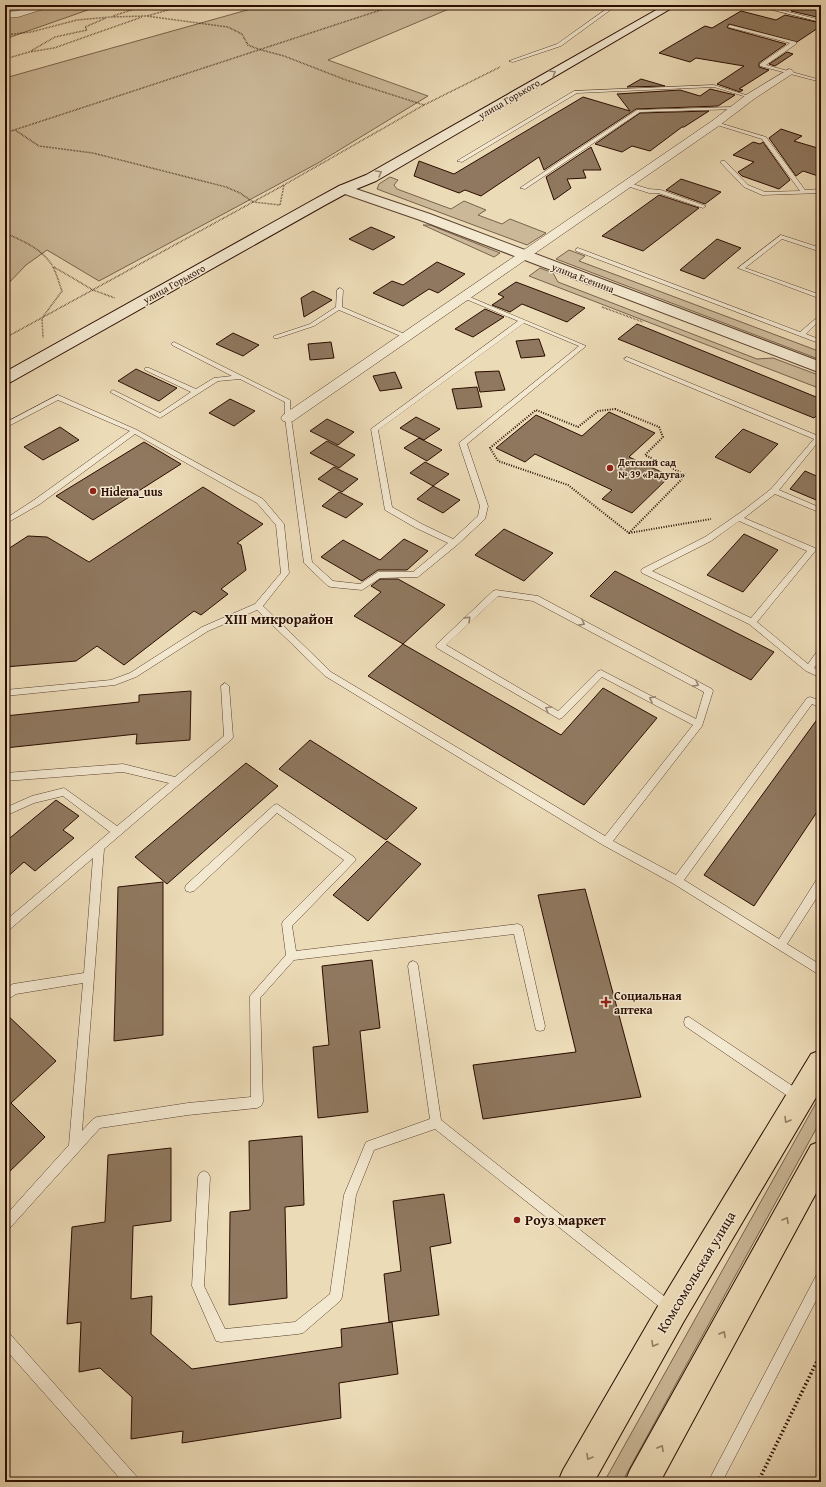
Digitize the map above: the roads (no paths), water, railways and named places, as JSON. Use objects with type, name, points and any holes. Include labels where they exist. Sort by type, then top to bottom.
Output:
[{"type":"main road","name":"улица Горького","points":[[344,189],[358,174],[653,5]]},
{"type":"main road","name":"улица Горького","points":[[5,379],[344,189],[371,178],[672,5]]},
{"type":"main road","name":"улица Есенина","points":[[344,189],[821,368]]},
{"type":"main road","name":"Комсомольская улица","points":[[575,1482],[673,1310],[821,1063]]},
{"type":"main road","points":[[642,1482],[821,1155]]},
{"type":"street","points":[[5,15],[18,14],[47,5]]},
{"type":"street","points":[[288,418],[716,123],[750,97],[789,72]]},
{"type":"lane","points":[[511,61],[559,45],[615,5]]},
{"type":"lane","points":[[755,5],[821,21]]},
{"type":"lane","points":[[768,8],[773,5]]},
{"type":"lane","points":[[730,26],[794,43],[762,65],[821,81]]},
{"type":"lane","points":[[460,161],[576,92],[714,86],[750,97]]},
{"type":"lane","points":[[523,188],[639,111],[735,108]]},
{"type":"lane","points":[[716,123],[764,138],[804,192]]},
{"type":"lane","points":[[723,162],[746,186],[764,194],[821,191]]},
{"type":"lane","points":[[626,184],[649,191],[659,191],[703,206]]},
{"type":"lane","points":[[821,250],[781,236],[742,268],[821,297]]},
{"type":"lane","points":[[578,250],[821,342]]},
{"type":"lane","points":[[339,308],[340,290]]},
{"type":"lane","points":[[174,344],[288,401],[288,418],[308,563],[331,584],[362,587],[378,575],[415,575],[454,544],[482,517],[484,506],[463,442],[583,346],[463,296]]},
{"type":"lane","points":[[339,308],[405,336]]},
{"type":"lane","points":[[276,337],[312,325],[339,308]]},
{"type":"lane","points":[[802,334],[821,316]]},
{"type":"lane","points":[[454,544],[388,508],[374,429],[523,321]]},
{"type":"lane","points":[[627,359],[819,438],[774,491],[708,539],[646,571],[752,622],[809,669],[821,675]]},
{"type":"lane","points":[[147,368],[196,392]]},
{"type":"lane","points":[[113,392],[160,416],[216,379],[240,377]]},
{"type":"lane","points":[[5,426],[58,397],[135,430],[260,501],[280,524],[286,573],[258,606],[205,629],[134,675],[112,683],[5,693]]},
{"type":"lane","points":[[5,522],[37,502],[135,430]]},
{"type":"lane","points":[[774,491],[821,511]]},
{"type":"lane","points":[[738,518],[812,550],[752,622]]},
{"type":"lane","points":[[606,842],[699,724],[709,691],[535,598],[496,593],[440,646],[559,716],[601,673],[699,724]]},
{"type":"lane","points":[[258,606],[328,674],[606,842],[677,882],[821,971]]},
{"type":"lane","points":[[809,669],[821,652]]},
{"type":"lane","points":[[5,927],[229,737],[225,686]]},
{"type":"lane","points":[[677,882],[810,700],[821,705]]},
{"type":"lane","points":[[5,777],[123,768],[177,781]]},
{"type":"lane","points":[[5,812],[32,800],[64,792],[117,832]]},
{"type":"lane","points":[[190,888],[277,808],[351,860],[287,924],[291,956]]},
{"type":"lane","points":[[76,1148],[99,847]]},
{"type":"lane","points":[[780,946],[821,882]]},
{"type":"lane","points":[[5,1225],[97,1123],[188,1109],[257,1102],[255,996],[291,956],[518,929],[540,1026]]},
{"type":"lane","points":[[413,966],[436,1123],[673,1310]]},
{"type":"lane","points":[[5,996],[13,989],[89,977]]},
{"type":"lane","points":[[689,1022],[800,1098]]},
{"type":"lane","points":[[204,1176],[198,1286],[221,1336],[298,1328],[336,1297],[350,1195],[370,1146],[436,1123]]},
{"type":"lane","points":[[715,1482],[821,1278]]},
{"type":"lane","points":[[5,1339],[132,1482]]},
{"type":"place","name":"Детский сад № 39 «Радуга»","points":[[610,468]]},
{"type":"place","name":"Hidena_uus","points":[[93,491]]},
{"type":"place","name":"Социальная аптека","points":[[606,1002]]},
{"type":"place","name":"Роуз маркет","points":[[517,1220]]},
{"type":"district","name":"XIII микрорайон","points":[[279,619]]}]
